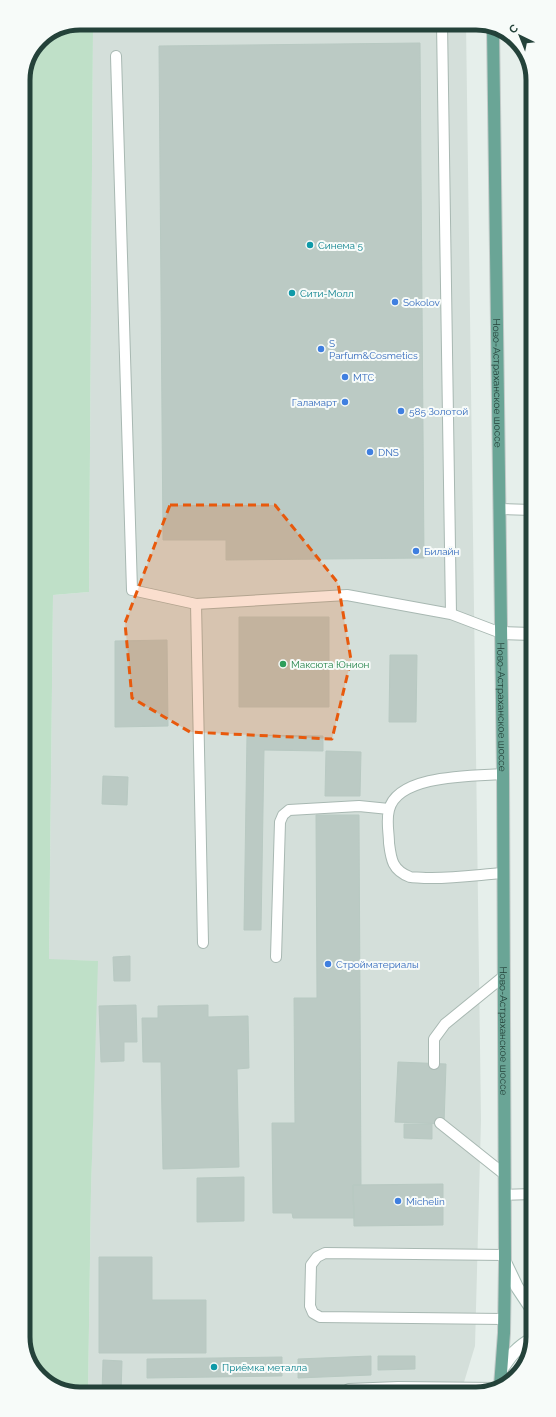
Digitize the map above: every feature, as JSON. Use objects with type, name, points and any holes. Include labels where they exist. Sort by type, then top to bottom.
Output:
[{"type":"main road","name":"Ново-Астраханское шоссе","points":[[494,34],[504,976],[505,1258],[501,1381]]},
{"type":"main road","points":[[501,633],[526,634]]},
{"type":"main road","points":[[505,1258],[517,1287],[526,1301]]},
{"type":"main road","points":[[502,1369],[509,1357],[526,1342]]},
{"type":"lane","points":[[442,30],[451,614]]},
{"type":"lane","points":[[116,56],[132,590],[196,604],[347,595],[451,614],[501,633]]},
{"type":"lane","points":[[500,509],[526,510]]},
{"type":"lane","points":[[196,604],[204,943]]},
{"type":"lane","points":[[503,774],[441,779],[416,784],[401,791],[393,800],[389,809],[388,821],[391,860],[398,870],[410,877],[435,878],[503,873]]},
{"type":"lane","points":[[276,957],[280,822],[283,815],[289,810],[359,806],[389,809]]},
{"type":"lane","points":[[434,1064],[434,1039],[445,1024],[504,976]]},
{"type":"lane","points":[[440,1124],[504,1174]]},
{"type":"lane","points":[[504,1195],[526,1194]]},
{"type":"lane","points":[[504,1318],[320,1318],[312,1314],[310,1306],[311,1264],[317,1257],[325,1253],[505,1258]]},
{"type":"highlighted area","points":[[170,505],[275,505],[338,583],[351,660],[332,739],[190,732],[132,698],[125,623]]},
{"type":"shaded area","points":[[93,30],[466,30],[481,1120],[475,1346],[463,1387],[88,1387],[97,961],[49,960],[53,595],[89,592]]},
{"type":"green space","points":[[80,30],[93,30],[89,592],[53,595],[49,959],[98,961],[91,1191],[88,1387],[76,1387],[61,1383],[49,1377],[38,1365],[30,1344],[30,76],[35,58],[40,49],[47,42],[61,34]]},
{"type":"building","name":"Сити-Молл","points":[[420,43],[424,558],[226,560],[226,540],[163,540],[159,46]]},
{"type":"building","points":[[239,617],[329,617],[329,707],[239,707]]},
{"type":"building","points":[[167,640],[168,726],[115,727],[115,641]]},
{"type":"building","points":[[390,655],[417,655],[416,722],[389,722]]},
{"type":"building","points":[[247,735],[323,736],[323,751],[264,750],[261,930],[244,930]]},
{"type":"building","points":[[326,751],[361,752],[360,796],[325,796]]},
{"type":"building","points":[[103,776],[128,777],[127,805],[102,804]]},
{"type":"building","points":[[316,815],[359,815],[361,1185],[353,1185],[354,1218],[293,1218],[292,1213],[273,1213],[272,1123],[295,1123],[294,998],[317,998]]},
{"type":"building","points":[[130,956],[130,981],[114,981],[113,957]]},
{"type":"building","points":[[136,1005],[137,1042],[124,1042],[124,1061],[101,1062],[99,1006]]},
{"type":"building","points":[[208,1005],[208,1017],[248,1016],[249,1068],[237,1069],[239,1167],[163,1169],[161,1062],[143,1062],[142,1018],[158,1018],[158,1006]]},
{"type":"building","points":[[398,1062],[446,1064],[444,1124],[395,1122]]},
{"type":"building","points":[[404,1124],[432,1124],[432,1139],[404,1138]]},
{"type":"building","points":[[244,1177],[244,1221],[197,1222],[197,1178]]},
{"type":"building","name":"Michelin","points":[[443,1184],[443,1225],[354,1226],[353,1185]]},
{"type":"building","points":[[99,1257],[152,1257],[152,1300],[206,1300],[206,1353],[99,1353]]},
{"type":"building","points":[[371,1356],[371,1375],[298,1378],[298,1359]]},
{"type":"building","points":[[378,1356],[415,1356],[415,1369],[378,1370]]},
{"type":"building","name":"Приёмка металла","points":[[282,1357],[282,1376],[147,1378],[147,1359]]},
{"type":"building","points":[[103,1360],[122,1361],[121,1387],[102,1387]]},
{"type":"place","name":"Синема 5","points":[[310,245]]},
{"type":"place","name":"Сити-Молл","points":[[292,293]]},
{"type":"place","name":"Sokolov","points":[[395,302]]},
{"type":"place","name":"S Parfum&Cosmetics","points":[[321,349]]},
{"type":"place","name":"МТС","points":[[345,377]]},
{"type":"place","name":"Галамарт","points":[[345,402]]},
{"type":"place","name":"585 Золотой","points":[[401,411]]},
{"type":"place","name":"DNS","points":[[370,452]]},
{"type":"place","name":"Билайн","points":[[416,551]]},
{"type":"place","name":"Максюта Юнион","points":[[283,664]]},
{"type":"place","name":"Стройматериалы","points":[[328,964]]},
{"type":"place","name":"Michelin","points":[[398,1201]]},
{"type":"place","name":"Приёмка металла","points":[[214,1367]]}]
